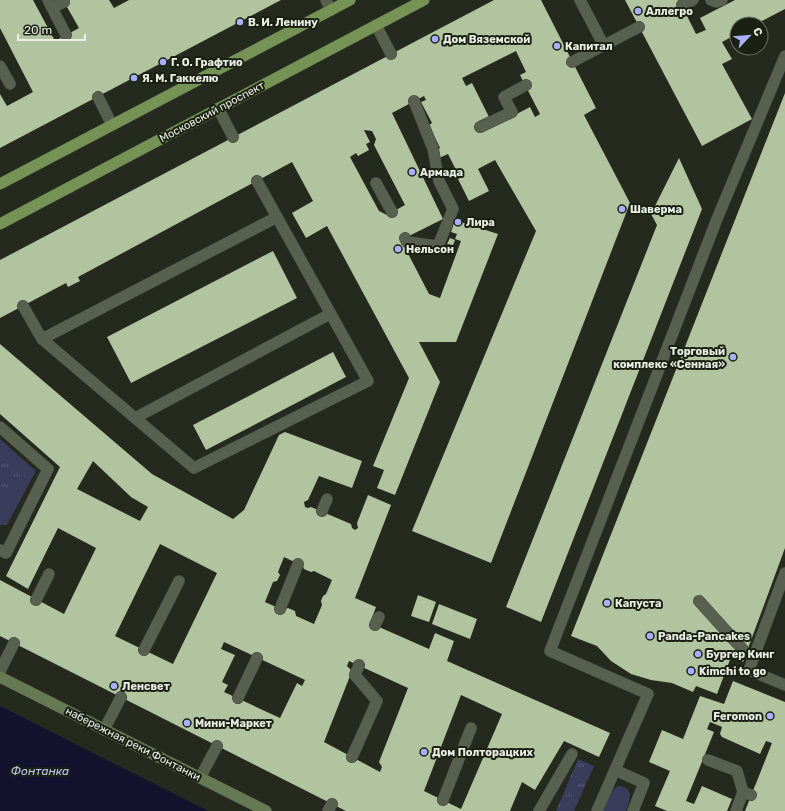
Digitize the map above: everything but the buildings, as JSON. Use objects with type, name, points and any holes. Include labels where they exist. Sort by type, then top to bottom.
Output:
[{"type":"main road","points":[[0,184],[112,125],[329,5],[350,0]]},
{"type":"main road","name":"Московский проспект","points":[[0,224],[424,0]]},
{"type":"main road","name":"набережная реки Фонтанки","points":[[0,677],[266,811]]},
{"type":"lane","points":[[580,0],[604,46]]},
{"type":"lane","points":[[682,5],[693,0]]},
{"type":"lane","points":[[711,0],[717,2],[722,0]]},
{"type":"lane","points":[[64,2],[50,4],[66,35]]},
{"type":"lane","points":[[376,25],[390,54]]},
{"type":"lane","points":[[572,62],[639,28]]},
{"type":"lane","points":[[597,811],[648,694],[550,651],[717,219],[785,56]]},
{"type":"lane","points":[[0,66],[10,84]]},
{"type":"lane","points":[[480,127],[512,112],[504,97],[526,85]]},
{"type":"lane","points":[[98,97],[112,125]]},
{"type":"lane","points":[[405,238],[407,242],[438,246],[453,209],[439,181],[436,148],[414,101]]},
{"type":"lane","points":[[218,108],[233,137]]},
{"type":"lane","points":[[23,306],[42,339],[194,468],[368,381],[257,181]]},
{"type":"lane","points":[[376,183],[392,212]]},
{"type":"lane","points":[[42,339],[277,217]]},
{"type":"lane","points":[[135,418],[330,314]]},
{"type":"lane","points":[[0,427],[48,470],[6,553],[0,550]]},
{"type":"lane","points":[[322,511],[327,499]]},
{"type":"lane","points":[[280,609],[298,564]]},
{"type":"lane","points":[[785,573],[749,670],[785,685]]},
{"type":"lane","points":[[36,600],[49,574]]},
{"type":"lane","points":[[144,650],[179,581]]},
{"type":"lane","points":[[699,601],[746,653],[755,656]]},
{"type":"lane","points":[[0,671],[14,643]]},
{"type":"lane","points":[[238,698],[257,658]]},
{"type":"lane","points":[[352,757],[377,701],[355,675],[359,665]]},
{"type":"lane","points":[[104,730],[121,697]]},
{"type":"lane","points":[[443,800],[471,728]]},
{"type":"lane","points":[[200,778],[217,746]]},
{"type":"lane","points":[[539,811],[572,754]]},
{"type":"lane","points":[[708,760],[736,772],[747,794],[736,811]]},
{"type":"lane","points":[[615,770],[644,783],[633,811]]},
{"type":"green space","points":[[0,439],[36,471],[7,525],[0,525]]},
{"type":"green space","points":[[0,453],[22,474],[12,491],[0,496]]},
{"type":"green space","points":[[578,759],[594,766],[574,811],[556,811]]},
{"type":"green space","points":[[618,786],[629,791],[630,799],[626,811],[603,811],[610,794]]},
{"type":"water","name":"Фонтанка","points":[[0,706],[208,811],[0,811]]},
{"type":"pier","points":[[62,737],[109,759],[109,761]]},
{"type":"place","name":"Аллегро","points":[[638,11]]},
{"type":"place","name":"В. И. Ленину","points":[[240,22]]},
{"type":"place","name":"Дом Вяземской","points":[[435,39]]},
{"type":"place","name":"Капитал","points":[[557,46]]},
{"type":"place","name":"Г. О. Графтио","points":[[163,62]]},
{"type":"place","name":"Я. М. Гаккелю","points":[[134,78]]},
{"type":"place","name":"Армада","points":[[412,172]]},
{"type":"place","name":"Шаверма","points":[[622,209]]},
{"type":"place","name":"Лира","points":[[458,222]]},
{"type":"place","name":"Нельсон","points":[[398,249]]},
{"type":"place","name":"Торговый комплекс «Сенная»","points":[[733,357]]},
{"type":"place","name":"Капуста","points":[[607,603]]},
{"type":"place","name":"Panda-Pancakes","points":[[650,636]]},
{"type":"place","name":"Бургер Кинг","points":[[698,654]]},
{"type":"place","name":"Kimchi to go","points":[[691,671]]},
{"type":"place","name":"Ленсвет","points":[[114,686]]},
{"type":"place","name":"Feromon","points":[[770,716]]},
{"type":"place","name":"Мини-Маркет","points":[[187,723]]},
{"type":"place","name":"Дом Полторацких","points":[[424,752]]}]
